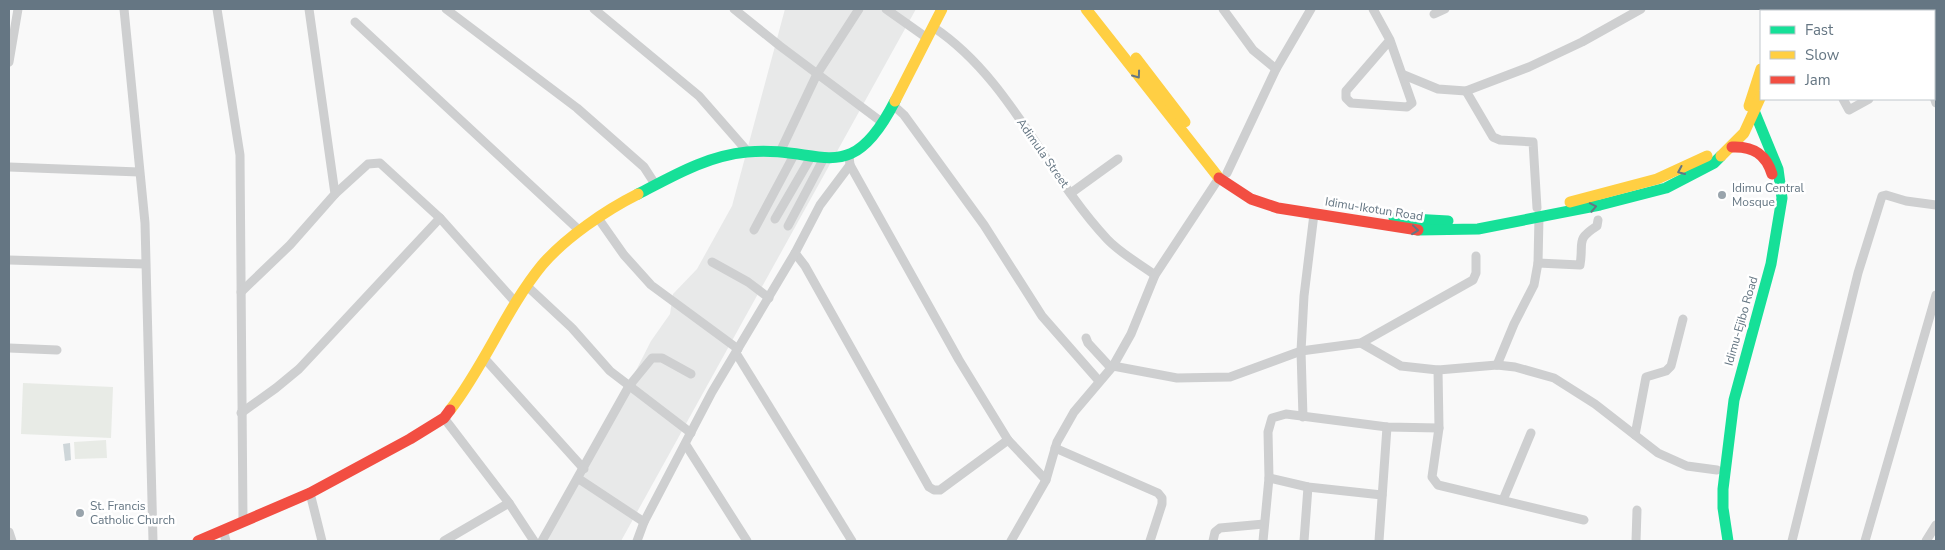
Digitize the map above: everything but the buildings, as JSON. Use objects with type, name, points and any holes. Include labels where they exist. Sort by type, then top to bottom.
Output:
[{"type":"main road","points":[[198,541],[225,536],[243,521],[310,493],[410,439],[444,418],[462,395],[516,303],[543,264],[580,231],[598,218],[655,184],[700,162],[748,152],[780,152],[849,161],[882,123],[942,9]]},
{"type":"main road","name":"Idimu-Ikotun Road","points":[[1086,9],[1223,175],[1251,199],[1278,208],[1424,231],[1478,229],[1630,189],[1671,175],[1710,154],[1733,135],[1741,122],[1760,72]]},
{"type":"main road","name":"Idimu-Ikotun Road","points":[[1098,9],[1201,143],[1223,175],[1254,191],[1280,199],[1389,218],[1424,221],[1462,221],[1494,218],[1600,205],[1666,188],[1707,167],[1732,147],[1744,133],[1760,99]]},
{"type":"main road","name":"Idimu-Ejibo Road","points":[[1728,541],[1724,518],[1723,489],[1734,400],[1771,264],[1782,198],[1778,169],[1755,113]]},
{"type":"main road","name":"Idimu-Ejibo Road","points":[[1720,541],[1715,509],[1717,470],[1726,398],[1765,261],[1775,200],[1771,170],[1761,152],[1745,146],[1732,147]]},
{"type":"street","points":[[9,62],[18,9]]},
{"type":"street","points":[[124,9],[144,223],[153,541]]},
{"type":"street","points":[[217,9],[240,155],[243,521]]},
{"type":"street","points":[[309,9],[335,194]]},
{"type":"street","points":[[446,9],[577,108],[644,167],[655,184]]},
{"type":"street","points":[[594,9],[700,96],[748,152]]},
{"type":"street","points":[[734,9],[882,123]]},
{"type":"street","points":[[780,152],[817,74],[859,9]]},
{"type":"street","name":"Adimula Street","points":[[886,9],[930,32],[952,40],[972,59],[1008,104],[1071,193],[1107,239],[1155,275]]},
{"type":"street","points":[[1223,9],[1252,50],[1276,69]]},
{"type":"street","points":[[1011,541],[1046,480],[1055,448],[1074,412],[1099,380],[1112,367],[1131,334],[1155,275],[1223,175],[1276,69],[1311,9]]},
{"type":"street","points":[[1373,9],[1390,40],[1404,75],[1412,103],[1407,107],[1351,103],[1346,98],[1346,91],[1390,40]]},
{"type":"street","points":[[1434,14],[1445,9]]},
{"type":"street","points":[[1404,75],[1438,90],[1466,91],[1529,67],[1624,13],[1641,9]]},
{"type":"street","points":[[355,22],[580,231]]},
{"type":"street","points":[[1466,91],[1493,137],[1500,140],[1533,142],[1538,213],[1538,263],[1534,285],[1514,324],[1497,365]]},
{"type":"street","points":[[1844,100],[1849,110],[1867,100]]},
{"type":"street","points":[[893,105],[904,116],[984,225],[1042,316],[1099,380]]},
{"type":"street","points":[[754,230],[794,155]]},
{"type":"street","points":[[775,219],[811,157]]},
{"type":"street","points":[[788,226],[824,158]]},
{"type":"street","points":[[1071,193],[1118,159]]},
{"type":"street","points":[[637,541],[644,522],[691,433],[820,206],[849,161],[959,360],[1008,440],[1046,480]]},
{"type":"street","points":[[241,292],[290,245],[335,194],[368,164],[380,163],[440,218],[516,303]]},
{"type":"street","points":[[9,167],[138,172]]},
{"type":"street","points":[[1792,541],[1858,273],[1882,196],[1886,195],[1906,201],[1936,205]]},
{"type":"street","points":[[1303,417],[1301,351],[1304,296],[1314,214]]},
{"type":"street","points":[[241,413],[276,388],[298,368],[440,218]]},
{"type":"street","points":[[598,218],[624,255],[651,285],[737,351],[852,541]]},
{"type":"street","points":[[1538,263],[1580,265],[1581,239],[1585,233],[1597,226],[1598,220]]},
{"type":"street","points":[[795,253],[806,266],[929,487],[934,490],[940,490],[1008,440]]},
{"type":"street","points":[[1086,338],[1088,343],[1112,367],[1176,378],[1230,377],[1301,351],[1361,344],[1473,280],[1476,273],[1476,256]]},
{"type":"street","points":[[9,260],[145,264]]},
{"type":"street","points":[[712,262],[748,282],[769,298]]},
{"type":"street","points":[[528,287],[572,328],[610,371],[691,433]]},
{"type":"street","points":[[1865,541],[1936,295]]},
{"type":"street","points":[[1635,435],[1646,377],[1666,371],[1671,366],[1683,319]]},
{"type":"street","points":[[1361,344],[1401,366],[1438,370],[1497,365],[1554,378],[1595,404],[1658,453],[1687,466],[1717,470]]},
{"type":"street","points":[[9,348],[57,350]]},
{"type":"street","points":[[542,541],[579,479],[629,386],[652,358],[662,358],[691,374]]},
{"type":"street","points":[[484,359],[584,469]]},
{"type":"street","points":[[1438,370],[1439,428],[1432,477],[1434,482],[1438,485],[1584,520]]},
{"type":"street","points":[[1263,541],[1270,478],[1268,432],[1272,418],[1286,414],[1387,428],[1439,428]]},
{"type":"street","points":[[444,418],[509,503],[534,541]]},
{"type":"street","points":[[1378,541],[1387,428]]},
{"type":"street","points":[[1503,500],[1531,433]]},
{"type":"street","points":[[686,445],[747,541]]},
{"type":"street","points":[[1055,448],[1158,493],[1162,498],[1162,504],[1150,541]]},
{"type":"street","points":[[1270,478],[1308,487],[1382,495]]},
{"type":"street","points":[[579,479],[644,522]]},
{"type":"street","points":[[1304,541],[1308,487]]},
{"type":"street","points":[[310,493],[322,541]]},
{"type":"street","points":[[444,541],[509,503]]},
{"type":"street","points":[[1636,541],[1637,510]]},
{"type":"street","points":[[1213,541],[1215,532],[1220,528],[1264,524]]},
{"type":"street","points":[[1926,541],[1936,524]]},
{"type":"street","points":[[9,532],[12,541]]},
{"type":"shaded area","points":[[785,9],[916,9],[621,541],[544,541],[618,406],[651,341],[670,314],[673,294],[697,269],[732,206]]},
{"type":"shaded area","points":[[23,383],[113,387],[111,438],[21,434]]},
{"type":"shaded area","points":[[106,440],[107,458],[75,459],[74,442]]},
{"type":"shaded area","points":[[70,443],[71,460],[65,461],[63,444]]},
{"type":"traffic: fast","points":[[638,194],[704,162],[732,154],[773,151],[832,158],[848,155],[863,146],[879,129],[895,101]]},
{"type":"traffic: fast","points":[[1728,541],[1723,508],[1723,489],[1734,400],[1771,264],[1782,198],[1778,169],[1755,113]]},
{"type":"traffic: fast","points":[[1418,230],[1478,229],[1600,205],[1666,188],[1714,163],[1721,156]]},
{"type":"traffic: fast","points":[[1394,218],[1448,221]]},
{"type":"traffic: slow","points":[[895,101],[942,9]]},
{"type":"traffic: slow","points":[[1086,9],[1219,178]]},
{"type":"traffic: slow","points":[[1136,58],[1185,122]]},
{"type":"traffic: slow","points":[[1749,106],[1760,72]]},
{"type":"traffic: slow","points":[[1721,156],[1744,133],[1760,98]]},
{"type":"traffic: slow","points":[[1570,202],[1657,179],[1707,156]]},
{"type":"traffic: slow","points":[[450,410],[474,375],[517,300],[542,265],[562,245],[587,225],[638,194]]},
{"type":"traffic: jam","points":[[1732,147],[1746,148],[1758,153],[1766,161],[1772,174]]},
{"type":"traffic: jam","points":[[1219,178],[1251,199],[1278,208],[1418,230]]},
{"type":"traffic: jam","points":[[198,541],[310,493],[410,439],[444,418],[450,410]]},
{"type":"place","name":"Idimu Central Mosque","points":[[1722,195]]},
{"type":"place","name":"St. Francis Catholic Church","points":[[80,513]]}]
